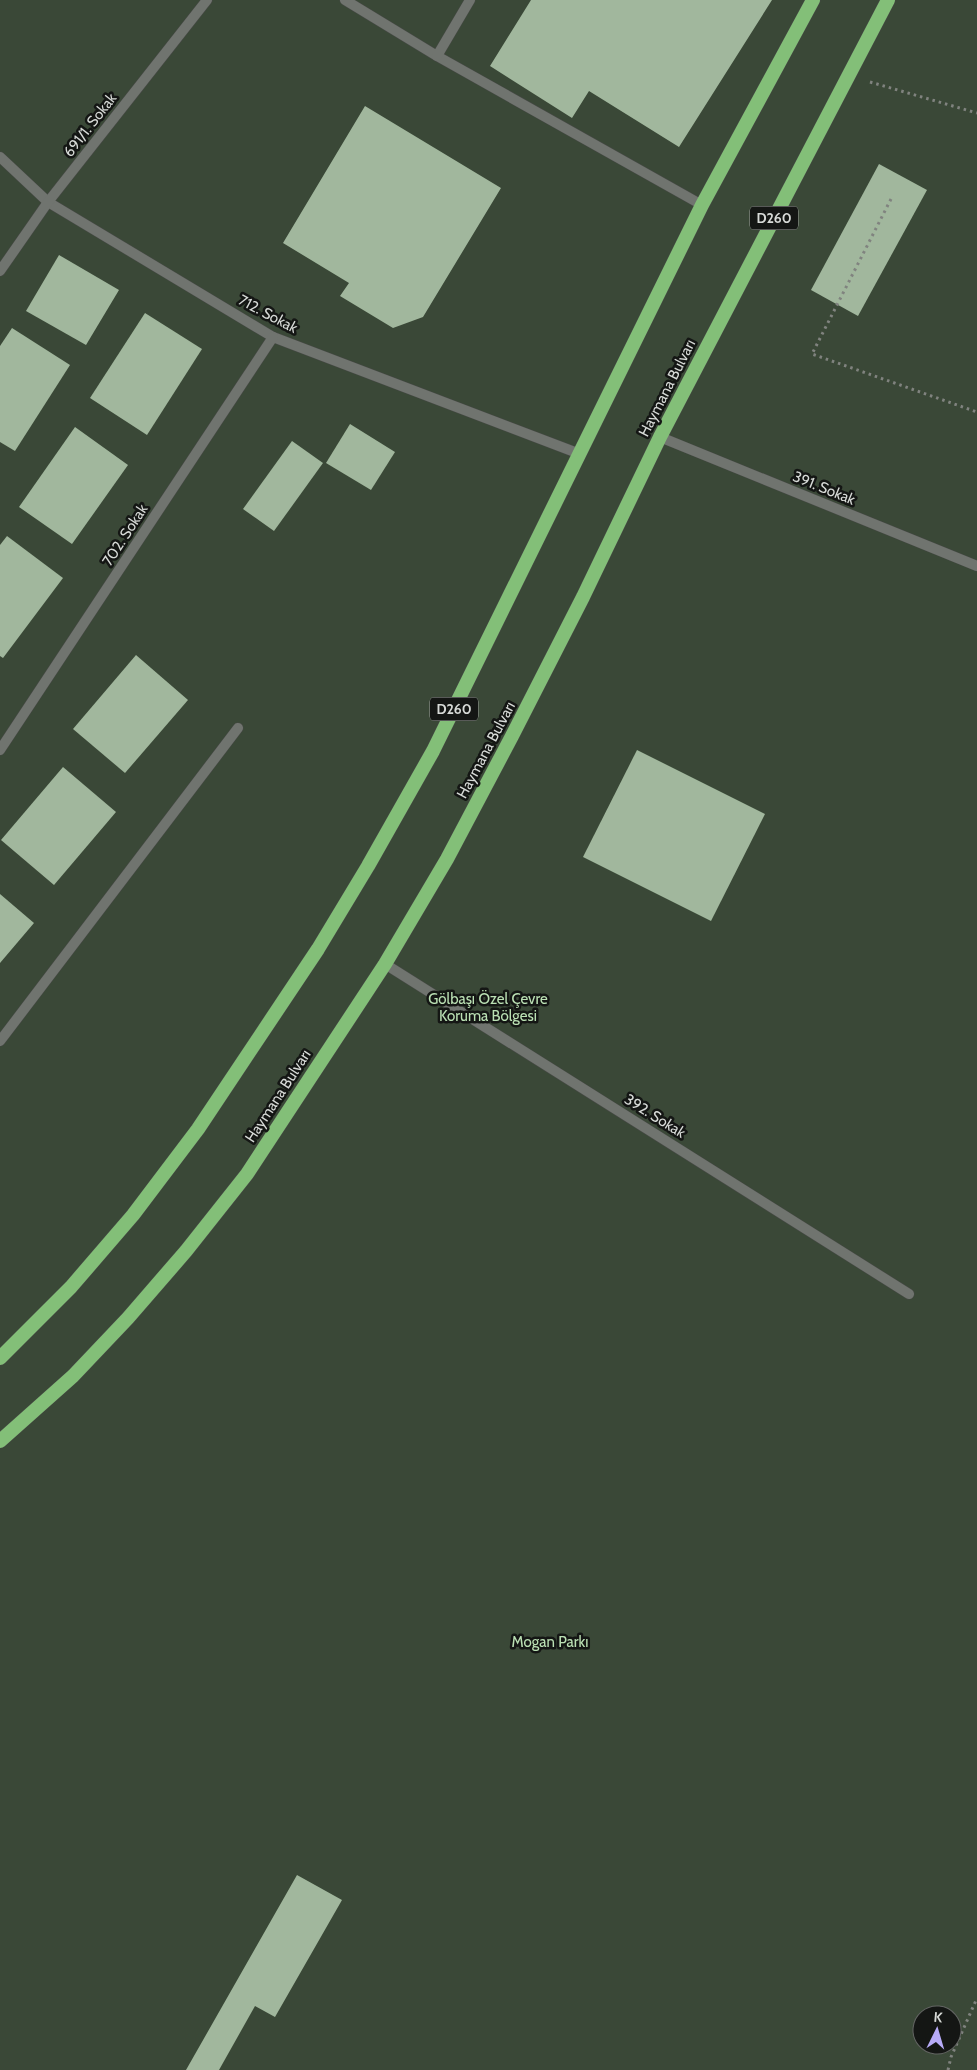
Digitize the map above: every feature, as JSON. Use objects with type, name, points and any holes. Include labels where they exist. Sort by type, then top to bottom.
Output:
[{"type":"highway","name":"D260","points":[[0,1358],[71,1287],[133,1215],[198,1129],[318,949],[403,807],[433,751],[702,205],[814,0]]},
{"type":"highway","name":"Haymana Bulvarı","points":[[0,1441],[73,1376],[128,1318],[186,1251],[247,1174],[385,964],[446,858],[512,736],[583,597],[660,437],[888,0]]},
{"type":"street","name":"691/1. Sokak","points":[[0,271],[48,202],[207,0]]},
{"type":"street","points":[[345,0],[437,56],[702,205]]},
{"type":"street","points":[[437,56],[470,0]]},
{"type":"street","name":"712. Sokak","points":[[0,158],[48,202],[274,337],[580,454]]},
{"type":"street","name":"702. Sokak","points":[[0,750],[274,337]]},
{"type":"street","name":"391. Sokak","points":[[660,437],[977,566]]},
{"type":"street","points":[[0,1041],[238,728]]},
{"type":"street","name":"392. Sokak","points":[[385,964],[909,1294]]},
{"type":"path","points":[[848,75],[977,113]]},
{"type":"path","points":[[891,199],[812,354],[977,412]]},
{"type":"path","points":[[948,2070],[951,2057],[977,1998]]},
{"type":"green space","name":"Gölbaşı Özel Çevre Koruma Bölgesi","points":[[0,0],[977,0],[977,2070],[0,2070]]},
{"type":"building","points":[[531,0],[772,0],[679,147],[589,91],[572,118],[490,66]]},
{"type":"building","points":[[365,106],[501,188],[423,317],[393,328],[340,296],[349,283],[283,243]]},
{"type":"building","points":[[879,164],[927,190],[858,316],[811,290]]},
{"type":"building","points":[[59,255],[119,290],[86,345],[26,311]]},
{"type":"building","points":[[145,313],[202,349],[147,435],[90,398]]},
{"type":"building","points":[[12,328],[70,365],[15,451],[0,442],[0,346]]},
{"type":"building","points":[[350,424],[395,452],[371,490],[326,463]]},
{"type":"building","points":[[75,427],[128,465],[72,544],[19,507]]},
{"type":"building","points":[[292,441],[323,463],[274,531],[243,509]]},
{"type":"building","points":[[7,536],[63,578],[3,658],[0,656],[0,545]]},
{"type":"building","points":[[136,655],[188,700],[125,773],[73,729]]},
{"type":"building","points":[[637,750],[765,814],[711,921],[583,857]]},
{"type":"building","points":[[63,767],[116,812],[54,885],[1,840]]},
{"type":"building","points":[[0,894],[34,923],[0,963]]},
{"type":"building","points":[[297,1875],[342,1900],[275,2017],[255,2006],[219,2070],[186,2070]]},
{"type":"park label","name":"Mogan Parkı","points":[[550,1642]]}]
